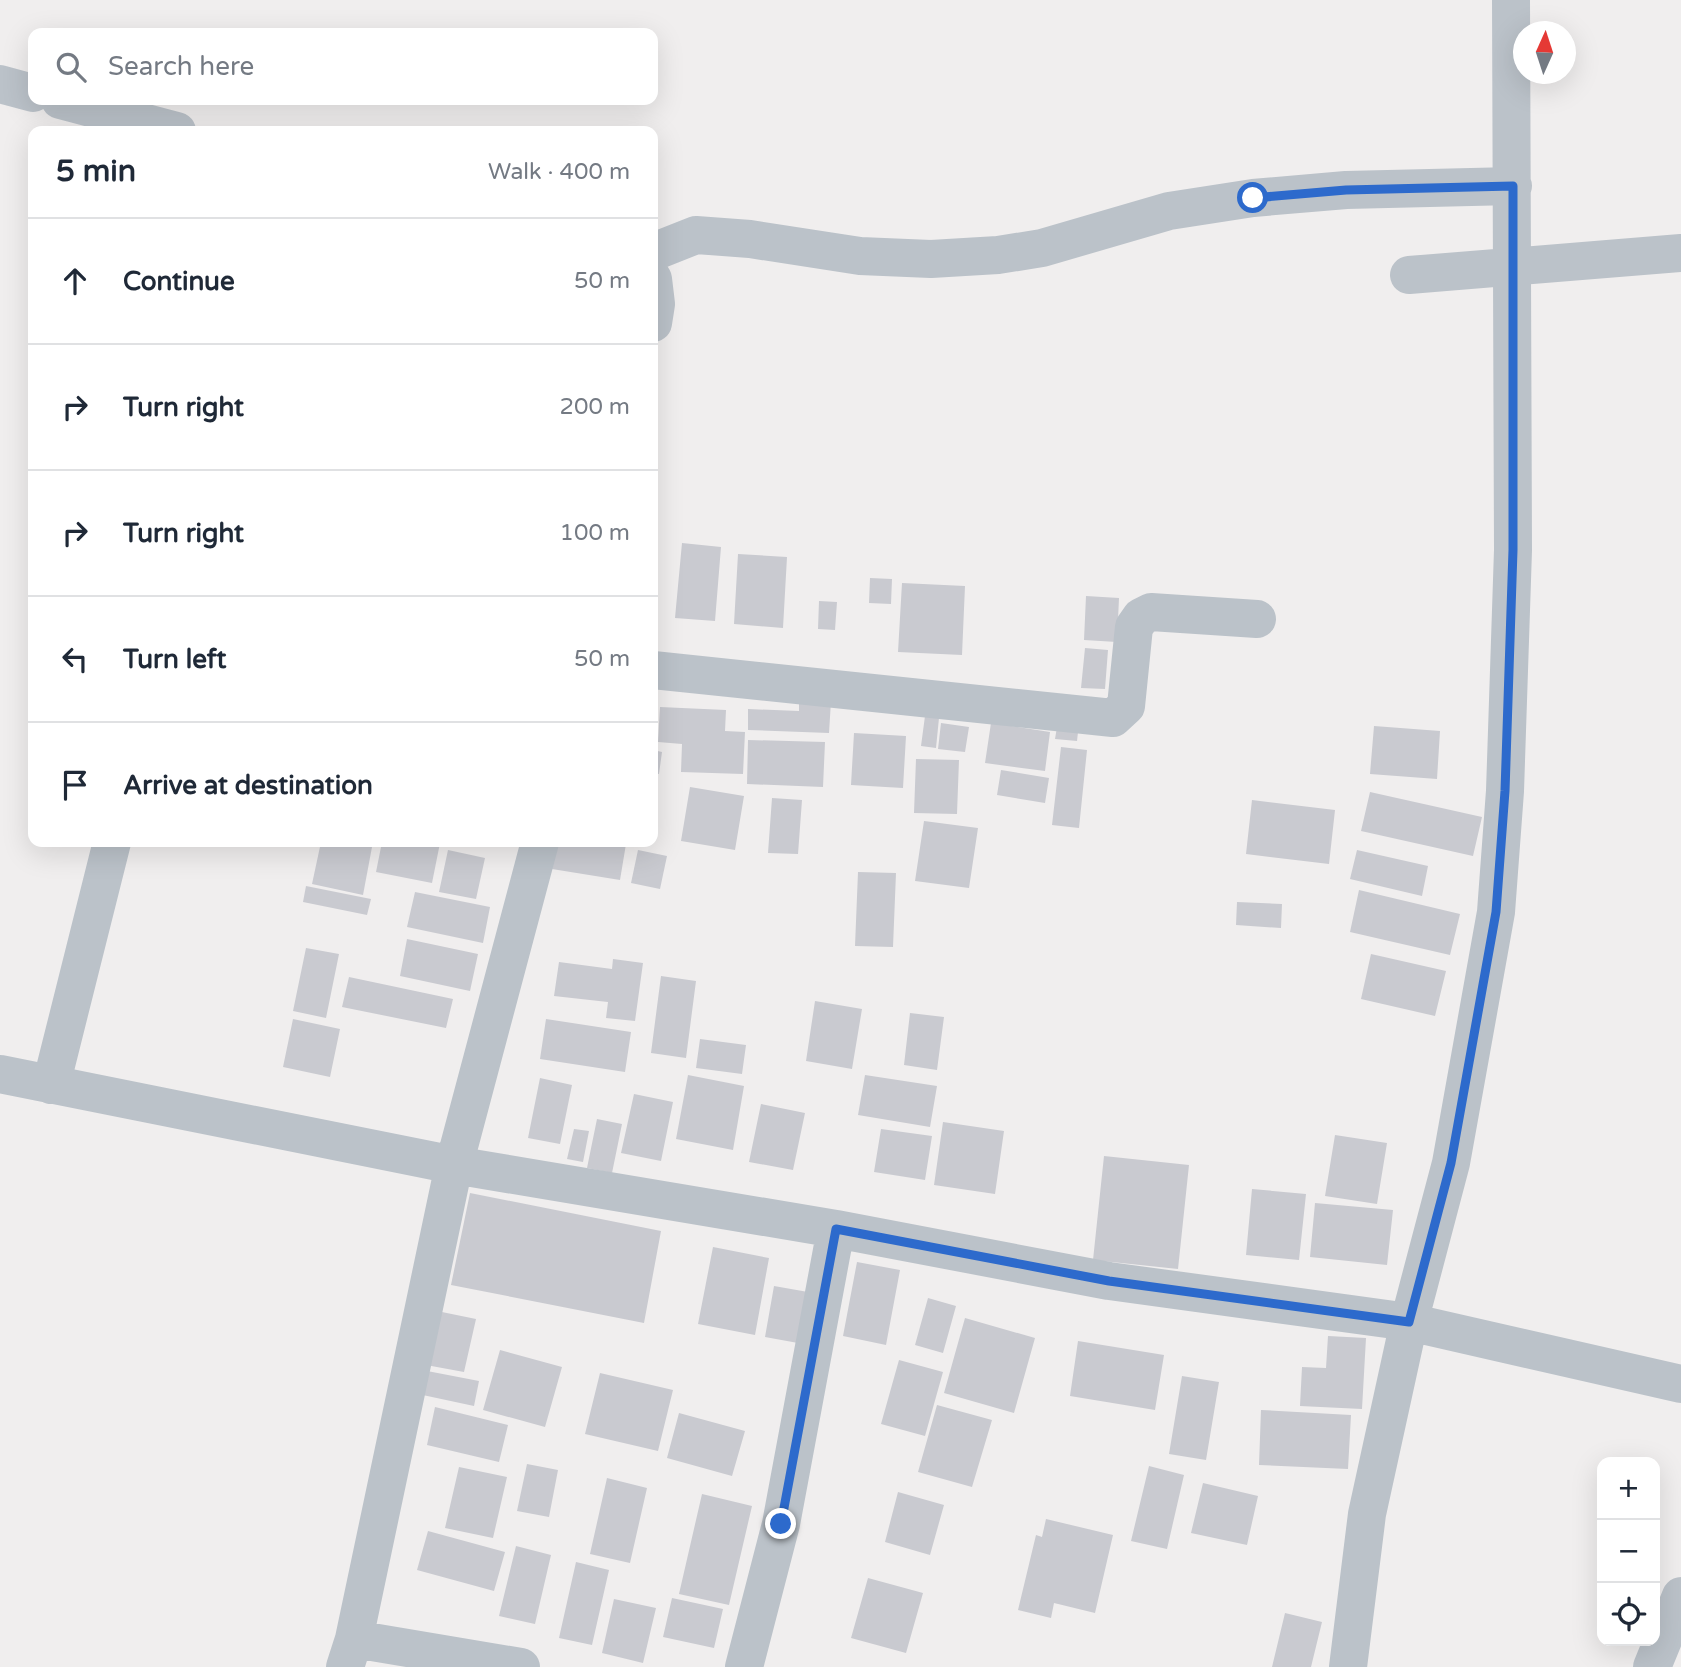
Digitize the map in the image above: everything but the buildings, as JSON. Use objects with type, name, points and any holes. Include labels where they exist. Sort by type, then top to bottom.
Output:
[{"type":"street","points":[[1348,1667],[1367,1514],[1409,1322],[1451,1163],[1496,912],[1505,791],[1513,550],[1511,0]]},
{"type":"street","points":[[0,84],[28,92]]},
{"type":"street","points":[[79,105],[158,126]]},
{"type":"street","points":[[658,250],[696,235],[750,239],[860,256],[931,259],[998,255],[1042,248],[1169,211],[1253,198],[1346,190],[1513,186]]},
{"type":"street","points":[[1409,275],[1681,253]]},
{"type":"street","points":[[658,671],[1113,718],[1126,706],[1134,627],[1140,617],[1151,612],[1257,619]]},
{"type":"street","points":[[51,1085],[111,847]]},
{"type":"street","points":[[521,1667],[349,1653],[454,1165],[539,847]]},
{"type":"street","points":[[0,1074],[454,1165],[836,1229],[1109,1281],[1409,1322],[1681,1384]]},
{"type":"street","points":[[744,1667],[781,1524],[836,1229]]},
{"type":"street","points":[[1652,1667],[1681,1596]]},
{"type":"route","points":[[781,1524],[836,1229],[1109,1281],[1409,1322],[1451,1163],[1496,912],[1505,791],[1513,550],[1513,186],[1346,190],[1253,198]]}]
